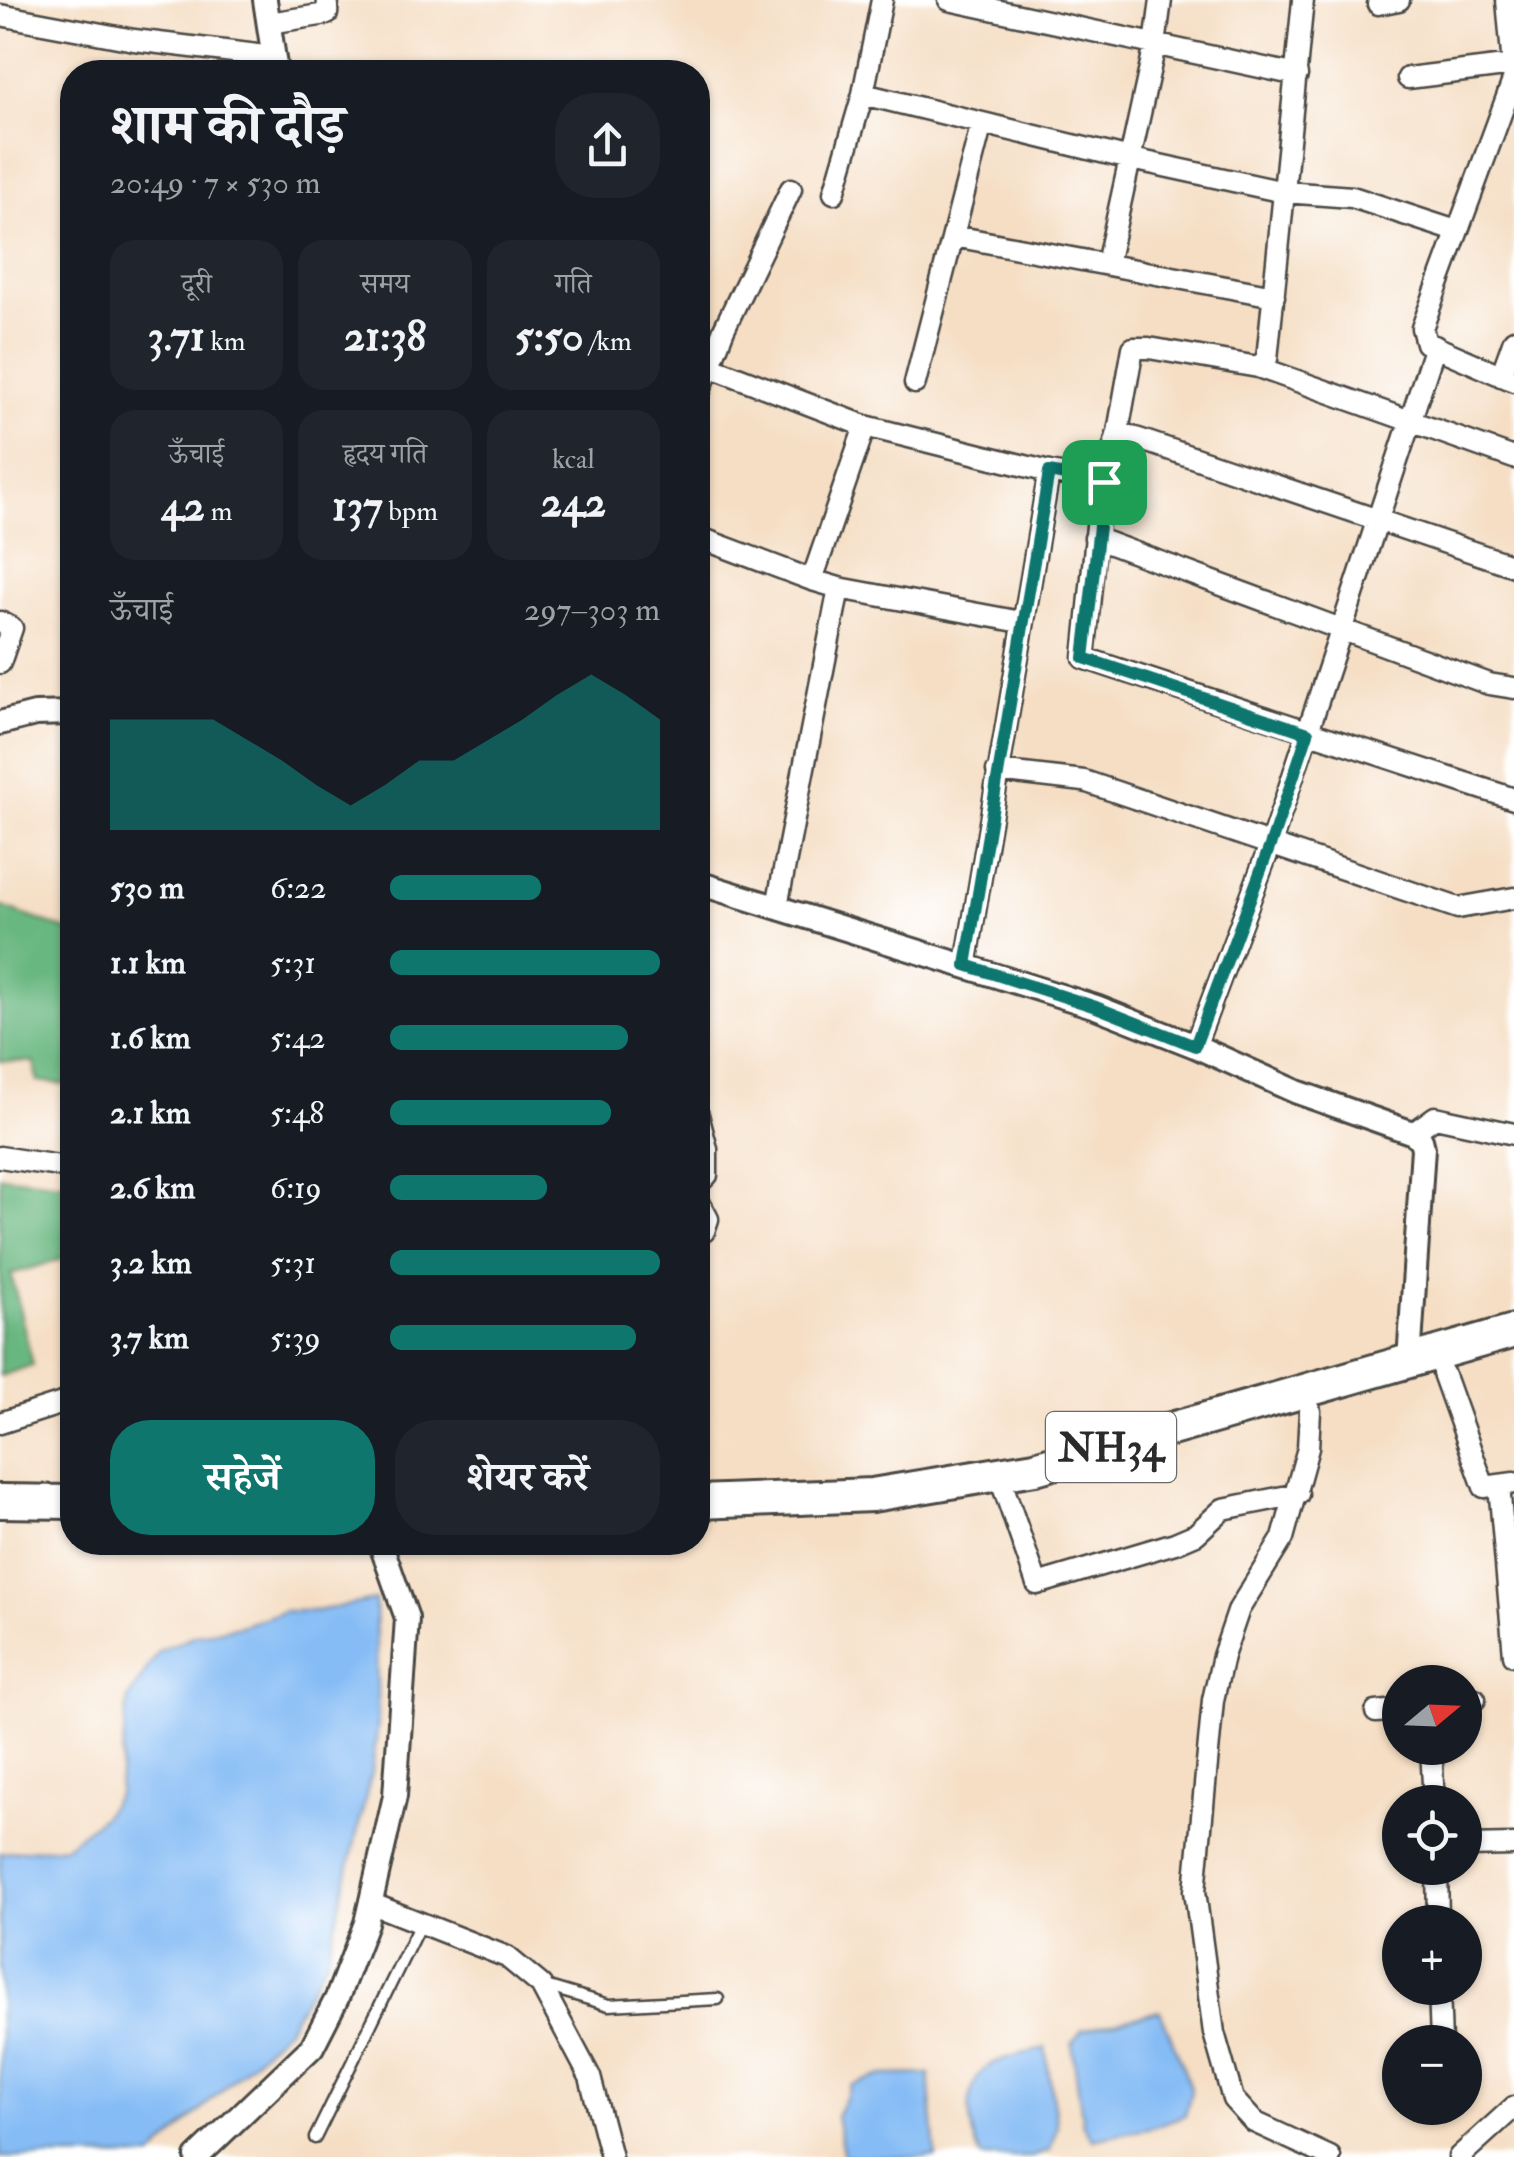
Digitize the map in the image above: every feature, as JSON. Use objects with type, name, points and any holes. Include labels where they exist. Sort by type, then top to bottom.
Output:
[{"type":"highway","name":"NH34","points":[[710,1502],[1002,1485],[1036,1468],[1514,1331]]},
{"type":"highway","name":"NH34","points":[[710,1522],[874,1515],[1002,1485],[1148,1459],[1514,1352]]},
{"type":"highway","points":[[0,1502],[60,1502]]},
{"type":"highway","points":[[0,1522],[60,1522]]},
{"type":"street","points":[[274,60],[267,11],[327,14],[328,0]]},
{"type":"street","points":[[834,193],[863,94],[882,0]]},
{"type":"street","points":[[949,0],[1297,75]]},
{"type":"street","points":[[1107,264],[1161,0]]},
{"type":"street","points":[[1258,366],[1267,359],[1303,0]]},
{"type":"street","points":[[1507,0],[1514,78],[1422,328],[1426,343],[1508,378],[1514,340]]},
{"type":"street","points":[[0,15],[247,60]]},
{"type":"street","points":[[1408,78],[1512,64]]},
{"type":"street","points":[[863,94],[1284,192],[1352,197],[1456,231]]},
{"type":"street","points":[[915,383],[982,123]]},
{"type":"street","points":[[710,364],[791,189]]},
{"type":"street","points":[[954,236],[1274,296]]},
{"type":"street","points":[[1195,1046],[1271,843],[1435,346]]},
{"type":"street","points":[[1514,458],[1258,366],[1133,348],[1095,538],[1084,658],[1514,799]]},
{"type":"street","points":[[710,366],[865,426],[1104,482]]},
{"type":"street","points":[[812,580],[865,426]]},
{"type":"street","points":[[1118,432],[1514,566]]},
{"type":"street","points":[[966,965],[1049,472]]},
{"type":"street","points":[[1095,538],[1490,684],[1514,688]]},
{"type":"street","points":[[710,542],[839,588],[1021,622]]},
{"type":"street","points":[[777,906],[839,588]]},
{"type":"street","points":[[0,622],[12,628],[0,663]]},
{"type":"street","points":[[0,723],[35,714],[60,713]]},
{"type":"street","points":[[997,770],[1084,782],[1271,843],[1425,900],[1458,908],[1514,898]]},
{"type":"street","points":[[710,886],[1096,1007],[1296,1092],[1413,1133],[1422,1140],[1424,1148],[1409,1362]]},
{"type":"street","points":[[1413,1133],[1435,1117],[1514,1134]]},
{"type":"street","points":[[0,1157],[60,1166]]},
{"type":"street","points":[[1444,1373],[1484,1487],[1507,1484],[1514,1655]]},
{"type":"street","points":[[0,1423],[60,1404]]},
{"type":"street","points":[[1310,1411],[1308,1448],[1283,1538],[1238,1609],[1223,1656],[1213,1700],[1195,1891],[1214,2033],[1233,2099],[1254,2122],[1330,2157]]},
{"type":"street","points":[[1002,1485],[1037,1584],[1174,1543],[1196,1534],[1223,1508],[1298,1494]]},
{"type":"street","points":[[197,2157],[312,2047],[337,1998],[370,1904],[395,1796],[407,1618],[385,1555]]},
{"type":"street","points":[[1376,1712],[1382,1712]]},
{"type":"street","points":[[1482,1846],[1514,1845]]},
{"type":"street","points":[[370,1904],[507,1957],[541,1985],[590,2078],[611,2157]]},
{"type":"street","points":[[1460,2157],[1514,2108]]},
{"type":"lane","points":[[315,2138],[420,1924]]},
{"type":"lane","points":[[541,1985],[609,2005],[718,1999]]},
{"type":"green space","points":[[0,906],[60,928],[60,1084],[37,1081],[34,1062],[0,1061]]},
{"type":"green space","points":[[0,1176],[60,1183],[60,1260],[11,1274],[33,1365],[0,1376]]},
{"type":"water","points":[[375,1600],[378,1724],[372,1770],[327,1959],[287,2028],[152,2157],[0,2157],[0,1853],[66,1846],[103,1816],[118,1793],[128,1699],[159,1651],[195,1635],[240,1626],[284,1611],[316,1611]]},
{"type":"water","points":[[1160,2011],[1191,2092],[1185,2115],[1152,2127],[1093,2139],[1083,2125],[1072,2043],[1082,2030]]},
{"type":"water","points":[[1045,2048],[1057,2126],[1050,2150],[1032,2157],[981,2157],[970,2120],[975,2083],[992,2064]]},
{"type":"water","points":[[929,2074],[936,2157],[844,2157],[836,2116],[852,2085],[882,2075]]},
{"type":"route","points":[[1049,472],[1104,482],[1084,658],[1308,733],[1195,1046],[1096,1007],[966,965],[1049,472]]}]
